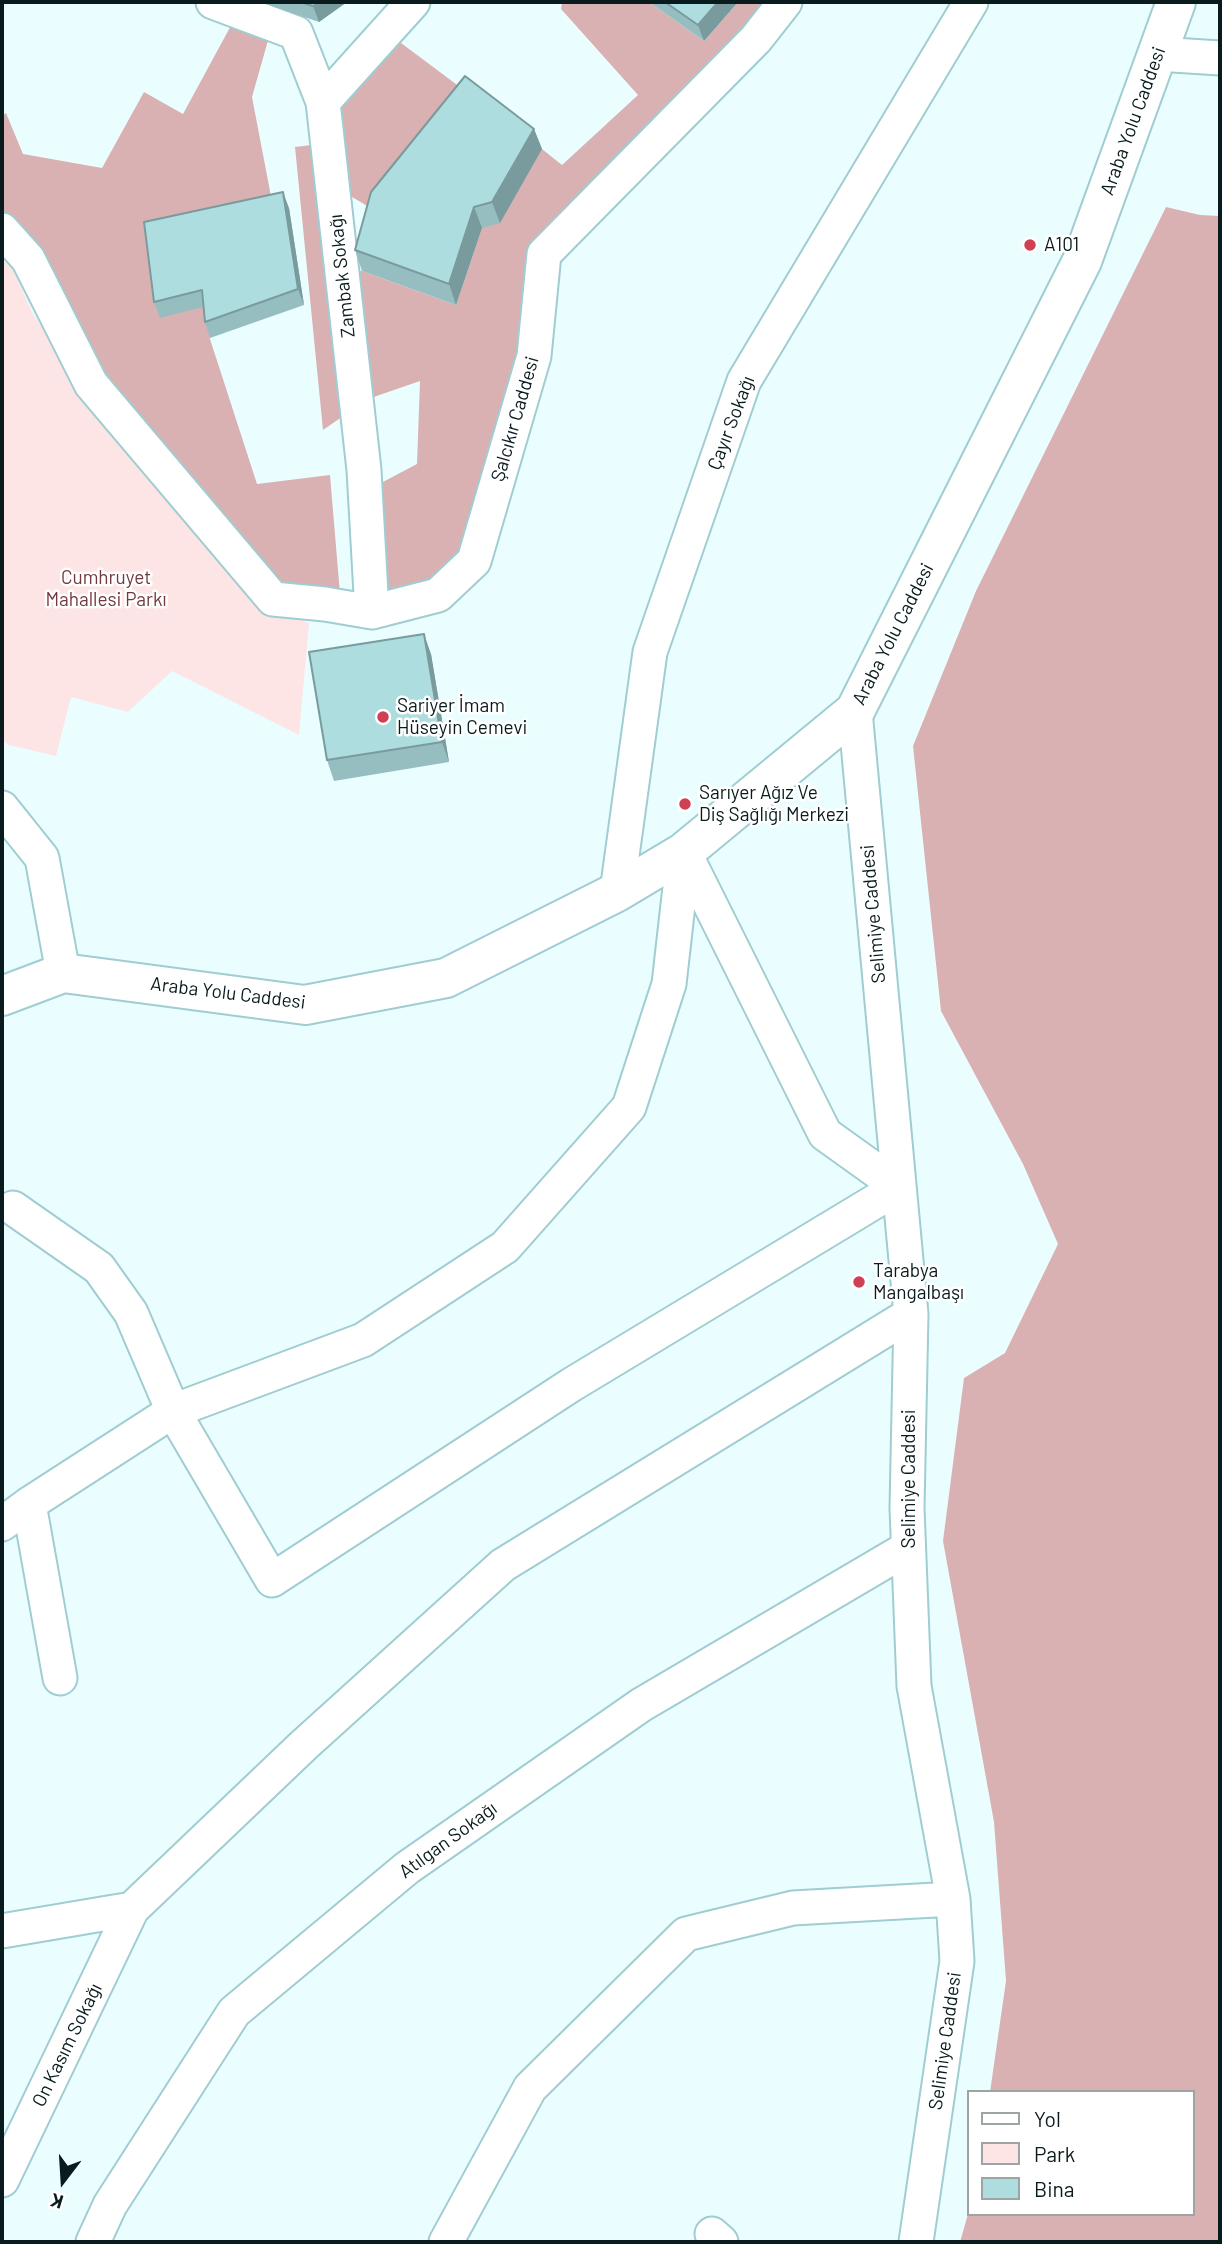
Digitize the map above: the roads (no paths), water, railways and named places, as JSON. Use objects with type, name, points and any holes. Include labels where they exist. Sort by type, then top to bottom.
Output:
[{"type":"street","name":"Zambak Sokağı","points":[[213,2],[296,33],[323,102],[364,470],[372,612]]},
{"type":"street","points":[[323,102],[413,2]]},
{"type":"street","name":"Şalcıkır Caddesi","points":[[372,612],[438,595],[474,561],[534,356],[544,254],[756,39],[785,2]]},
{"type":"street","name":"Çayır Sokağı","points":[[617,892],[650,652],[744,381],[971,2]]},
{"type":"street","name":"Araba Yolu Caddesi","points":[[2,996],[63,973],[305,1005],[446,978],[617,892],[684,852],[855,711],[1082,261],[1176,2]]},
{"type":"street","points":[[1157,54],[1220,58]]},
{"type":"street","points":[[2,230],[28,259],[91,384],[273,599],[372,612]]},
{"type":"street","name":"Selimiye Caddesi","points":[[855,711],[911,1314],[906,1508],[914,1686],[953,1899],[957,1961],[916,2242]]},
{"type":"street","points":[[2,808],[42,858],[63,973]]},
{"type":"street","points":[[13,1208],[99,1268],[131,1313],[173,1411],[272,1580],[570,1385],[899,1187],[825,1134],[684,852]]},
{"type":"street","points":[[2,1524],[173,1411],[363,1340],[505,1247],[629,1107],[669,984],[684,852]]},
{"type":"street","points":[[2,1931],[132,1909],[304,1745],[503,1565],[911,1314]]},
{"type":"street","points":[[29,1504],[60,1678]]},
{"type":"street","name":"Atılgan Sokağı","points":[[93,2242],[110,2205],[234,2012],[407,1868],[641,1704],[908,1548]]},
{"type":"street","points":[[446,2242],[530,2088],[686,1934],[793,1908],[953,1899]]},
{"type":"street","name":"On Kasım Sokağı","points":[[2,2180],[132,1909]]},
{"type":"place","name":"A101","points":[[1030,245]]},
{"type":"place","name":"Sariyer İmam Hüseyin Cemevi","points":[[383,717]]},
{"type":"place","name":"Sarıyer Ağız Ve Diş Sağlığı Merkezi","points":[[685,804]]},
{"type":"place","name":"Tarabya Mangalbaşı","points":[[859,1282]]},
{"type":"park label","name":"Cumhruyet Mahallesi Parkı","points":[[106,589]]}]
